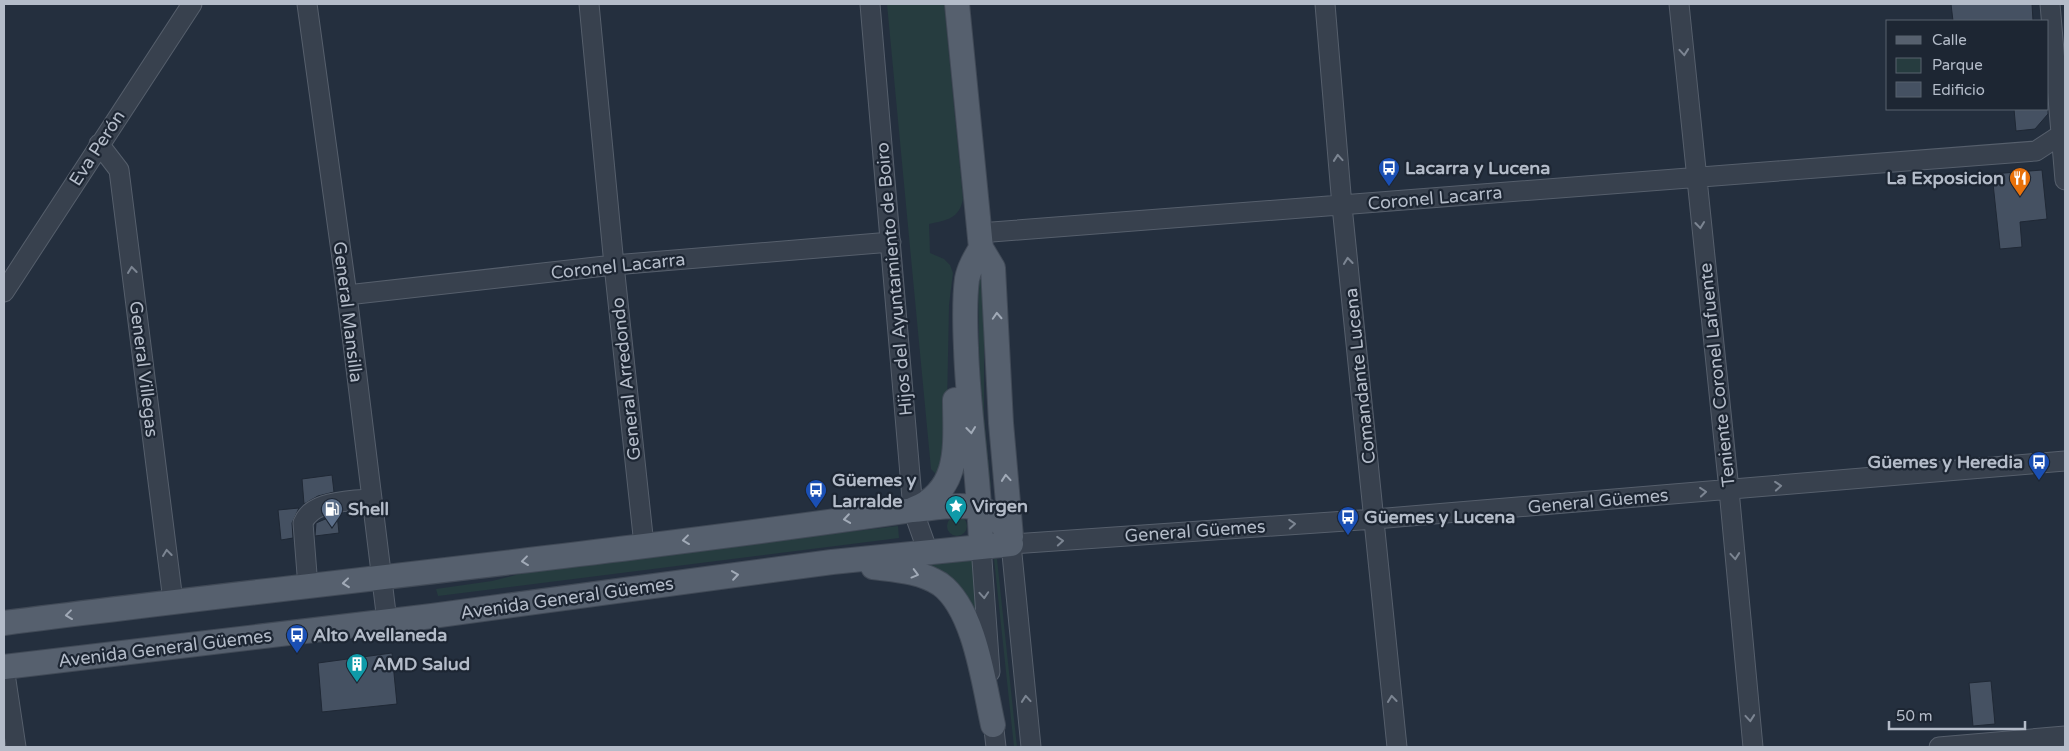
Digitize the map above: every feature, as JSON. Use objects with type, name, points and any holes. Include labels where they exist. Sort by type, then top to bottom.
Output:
[{"type":"main road","points":[[957,4],[980,241],[993,268],[1001,424],[1012,544]]},
{"type":"main road","points":[[980,241],[967,280],[965,329],[969,406],[980,508],[981,546]]},
{"type":"main road","points":[[913,510],[930,501],[946,483],[950,473],[955,447],[955,368],[965,329]]},
{"type":"main road","points":[[4,623],[173,601],[382,579],[913,510],[957,506],[980,508],[999,520],[1012,544]]},
{"type":"main road","name":"Avenida General Güemes","points":[[4,667],[386,621],[832,562],[1012,544]]},
{"type":"main road","points":[[832,562],[909,572],[939,584],[952,595],[972,640],[995,736]]},
{"type":"street","name":"Eva Perón","points":[[4,292],[192,4]]},
{"type":"street","name":"General Mansilla","points":[[307,4],[347,295],[386,621]]},
{"type":"street","name":"General Arredondo","points":[[589,4],[614,265],[644,545]]},
{"type":"street","name":"Hijos del Ayuntamiento de Boiro","points":[[870,4],[913,510],[928,552]]},
{"type":"street","name":"Comandante Lucena","points":[[1325,4],[1342,206],[1397,747]]},
{"type":"street","name":"Teniente Coronel Lafuente","points":[[1679,4],[1695,176],[1729,490],[1753,747]]},
{"type":"street","points":[[2050,4],[2063,133],[2065,180]]},
{"type":"street","name":"Coronel Lacarra","points":[[980,241],[1342,206],[1695,176],[2036,150],[2063,133]]},
{"type":"street","name":"General Villegas","points":[[99,144],[119,170],[173,601]]},
{"type":"street","name":"Coronel Lacarra","points":[[347,295],[614,265],[890,242]]},
{"type":"street","name":"General Güemes","points":[[1012,544],[1375,519],[2065,461]]},
{"type":"street","points":[[308,587],[303,523],[307,514],[315,508],[371,498]]},
{"type":"street","points":[[1012,544],[1031,747]]},
{"type":"street","points":[[981,546],[995,736]]},
{"type":"street","points":[[4,667],[16,747]]},
{"type":"street","points":[[1939,747],[2065,736]]},
{"type":"green space","points":[[887,4],[944,4],[963,199],[959,211],[951,218],[929,224],[930,253],[944,259],[950,265],[953,273],[949,305],[946,457],[936,474],[931,469]]},
{"type":"green space","points":[[978,268],[984,269],[984,415],[991,487],[989,490],[980,416]]},
{"type":"green space","points":[[957,516],[964,519],[967,526],[964,533],[957,536],[950,533],[947,526],[950,519]]},
{"type":"green space","points":[[898,526],[899,538],[438,596],[436,589],[492,581],[539,569]]},
{"type":"green space","points":[[975,557],[982,659],[973,624],[914,565]]},
{"type":"green space","points":[[994,559],[997,559],[1017,747],[1014,747]]},
{"type":"building","points":[[1951,4],[2032,4],[2033,20],[1953,20]]},
{"type":"building","points":[[2014,110],[2048,110],[2048,114],[2035,129],[2016,131]]},
{"type":"building","name":"La Exposicion","points":[[2042,170],[2047,219],[2020,222],[2022,247],[2000,249],[1992,174]]},
{"type":"building","points":[[332,475],[334,492],[318,496],[304,504],[302,479]]},
{"type":"building","points":[[299,508],[292,523],[293,538],[281,540],[278,510]]},
{"type":"building","points":[[337,514],[339,533],[315,536],[316,523]]},
{"type":"building","name":"AMD Salud","points":[[392,653],[397,704],[322,712],[318,663]]},
{"type":"building","points":[[1991,681],[1995,724],[1973,726],[1969,683]]},
{"type":"place","name":"Lacarra y Lucena","points":[[1389,187]]},
{"type":"place","name":"La Exposicion","points":[[2020,197]]},
{"type":"place","name":"Güemes y Heredia","points":[[2039,481]]},
{"type":"place","name":"Güemes y Larralde","points":[[816,509]]},
{"type":"place","name":"Virgen","points":[[956,525]]},
{"type":"place","name":"Shell","points":[[332,528]]},
{"type":"place","name":"Güemes y Lucena","points":[[1348,536]]},
{"type":"place","name":"Alto Avellaneda","points":[[297,654]]},
{"type":"place","name":"AMD Salud","points":[[357,683]]}]
